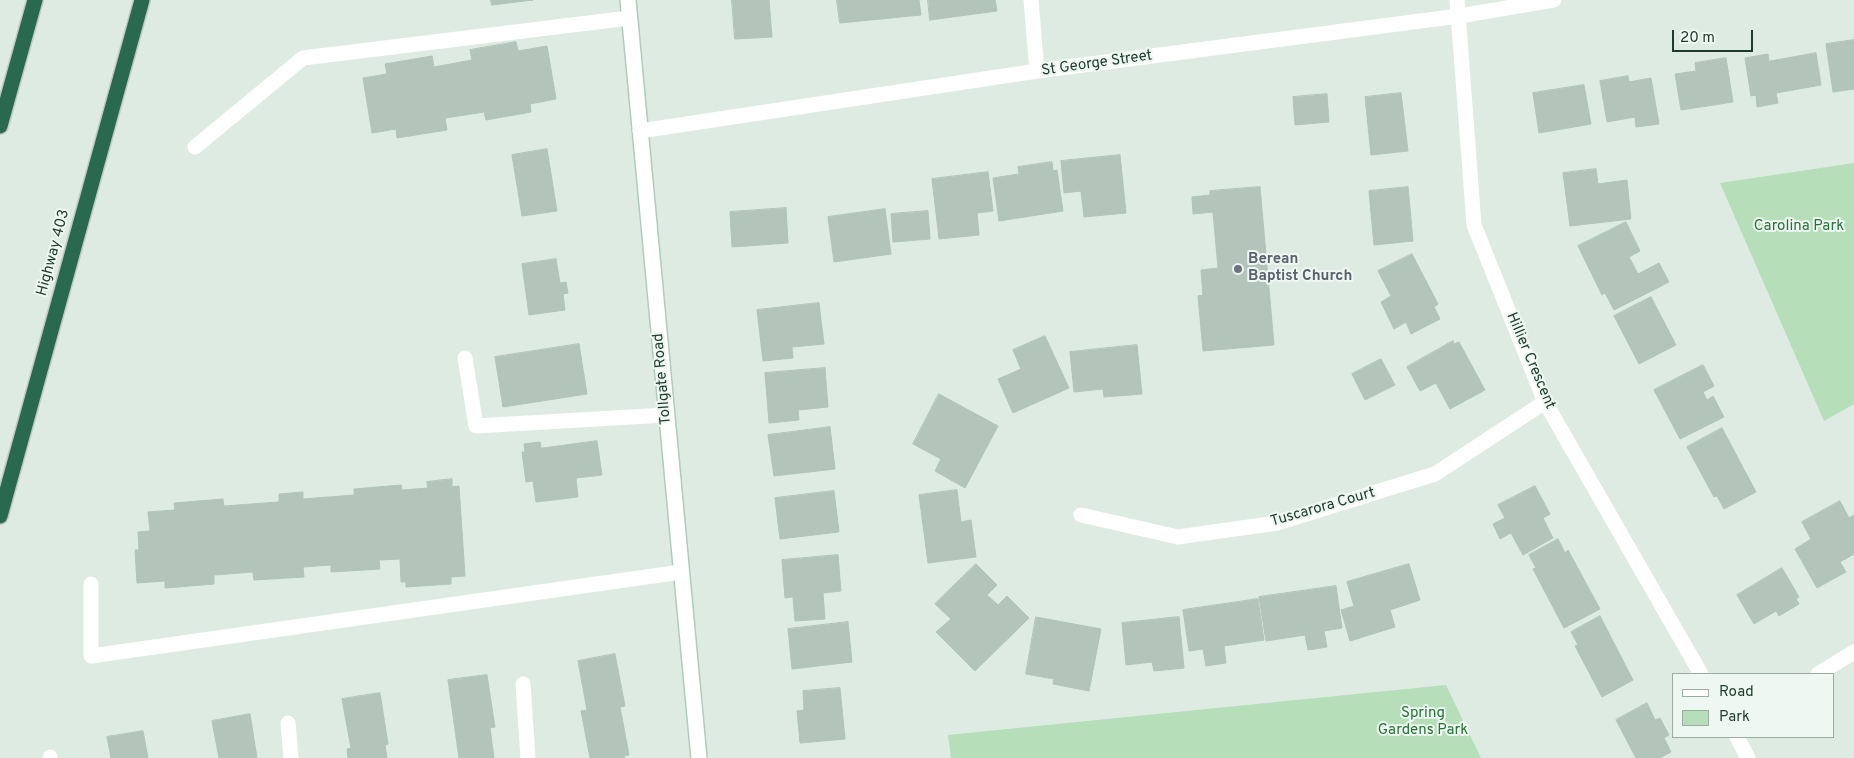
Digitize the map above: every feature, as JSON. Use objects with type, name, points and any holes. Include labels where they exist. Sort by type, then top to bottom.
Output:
[{"type":"highway","points":[[0,126],[35,0]]},
{"type":"highway","name":"Highway 403","points":[[0,516],[142,0]]},
{"type":"street","name":"Tollgate Road","points":[[628,0],[699,758]]},
{"type":"street","points":[[1031,0],[1037,71]]},
{"type":"street","name":"Hillier Crescent","points":[[1457,0],[1474,225],[1545,402],[1700,673]]},
{"type":"street","name":"St George Street","points":[[640,131],[1037,71],[1459,16],[1554,0]]},
{"type":"street","points":[[195,147],[303,58],[629,18]]},
{"type":"street","points":[[465,358],[476,426],[666,415]]},
{"type":"street","name":"Tuscarora Court","points":[[1081,515],[1178,537],[1277,523],[1435,474],[1545,402]]},
{"type":"street","points":[[92,584],[91,656],[681,572]]},
{"type":"street","points":[[1820,673],[1854,652]]},
{"type":"street","points":[[523,684],[528,758]]},
{"type":"street","points":[[288,723],[291,758]]},
{"type":"street","points":[[1738,738],[1748,758]]},
{"type":"green space","name":"Carolina Park","points":[[1854,163],[1854,404],[1824,421],[1720,183]]},
{"type":"green space","name":"Spring Gardens Park","points":[[1446,685],[1481,758],[951,758],[948,735]]},
{"type":"building","points":[[491,0],[533,0],[492,5]]},
{"type":"building","points":[[732,0],[769,0],[772,37],[735,39]]},
{"type":"building","points":[[837,0],[919,0],[921,15],[840,23]]},
{"type":"building","points":[[928,0],[995,0],[997,11],[930,20]]},
{"type":"building","points":[[1854,40],[1854,89],[1833,92],[1826,44]]},
{"type":"building","points":[[516,42],[518,51],[547,46],[556,99],[530,104],[531,112],[486,120],[484,112],[445,118],[447,130],[397,138],[396,129],[372,133],[363,78],[387,74],[385,64],[432,56],[434,67],[472,60],[470,50]]},
{"type":"building","points":[[1816,53],[1821,85],[1776,93],[1778,103],[1757,107],[1756,95],[1751,96],[1745,58],[1768,54],[1769,61]]},
{"type":"building","points":[[1726,58],[1733,102],[1681,110],[1675,74],[1696,71],[1695,63]]},
{"type":"building","points":[[1628,76],[1629,82],[1651,78],[1659,124],[1636,127],[1635,117],[1607,122],[1600,81]]},
{"type":"building","points":[[1584,85],[1591,124],[1539,133],[1533,93]]},
{"type":"building","points":[[1401,93],[1408,151],[1371,155],[1365,97]]},
{"type":"building","points":[[1327,94],[1329,122],[1295,125],[1293,97]]},
{"type":"building","points":[[547,149],[557,211],[522,216],[512,155]]},
{"type":"building","points":[[1120,155],[1126,213],[1084,217],[1081,191],[1064,193],[1061,161]]},
{"type":"building","points":[[1052,162],[1053,171],[1057,170],[1063,211],[999,221],[993,178],[1019,174],[1018,167]]},
{"type":"building","points":[[1596,169],[1598,184],[1627,180],[1631,219],[1570,226],[1563,173]]},
{"type":"building","points":[[988,172],[993,211],[977,213],[979,235],[939,239],[932,179]]},
{"type":"building","name":"Berean Baptist Church","points":[[1260,187],[1274,345],[1203,351],[1198,296],[1203,295],[1201,270],[1218,268],[1213,212],[1193,214],[1192,197],[1210,195],[1210,191]]},
{"type":"building","points":[[1408,187],[1413,241],[1374,245],[1369,191]]},
{"type":"building","points":[[786,208],[788,243],[732,247],[730,212]]},
{"type":"building","points":[[885,209],[891,254],[834,262],[828,217]]},
{"type":"building","points":[[928,211],[930,239],[893,242],[891,214]]},
{"type":"building","points":[[1626,222],[1640,251],[1629,257],[1638,274],[1659,263],[1669,282],[1614,310],[1605,293],[1602,295],[1578,246]]},
{"type":"building","points":[[1412,254],[1438,304],[1434,307],[1440,319],[1411,334],[1406,322],[1394,329],[1381,302],[1391,296],[1378,271]]},
{"type":"building","points":[[556,259],[560,283],[566,282],[568,293],[563,294],[565,310],[529,315],[522,264]]},
{"type":"building","points":[[1651,297],[1676,345],[1639,364],[1614,316]]},
{"type":"building","points":[[819,303],[824,344],[792,347],[793,358],[763,361],[757,310]]},
{"type":"building","points":[[1045,336],[1069,388],[1013,413],[998,379],[1021,369],[1013,350]]},
{"type":"building","points":[[1453,341],[1454,344],[1459,342],[1485,390],[1450,409],[1436,383],[1420,391],[1407,367]]},
{"type":"building","points":[[579,344],[587,394],[503,407],[495,357]]},
{"type":"building","points":[[1137,345],[1142,394],[1104,397],[1103,389],[1074,392],[1070,352]]},
{"type":"building","points":[[1381,359],[1395,385],[1365,400],[1352,374]]},
{"type":"building","points":[[1703,365],[1714,386],[1703,392],[1707,400],[1713,396],[1724,417],[1680,439],[1654,390]]},
{"type":"building","points":[[825,368],[828,407],[798,410],[799,420],[769,423],[765,373]]},
{"type":"building","points":[[939,394],[998,426],[965,488],[935,471],[941,459],[913,444]]},
{"type":"building","points":[[830,427],[835,469],[774,476],[768,435]]},
{"type":"building","points":[[1722,428],[1756,492],[1724,509],[1717,496],[1714,497],[1687,447]]},
{"type":"building","points":[[597,441],[602,475],[576,478],[578,497],[536,502],[533,481],[526,482],[522,452],[525,452],[524,444],[540,442],[541,448]]},
{"type":"building","points":[[452,479],[452,487],[459,486],[465,576],[451,577],[451,584],[406,587],[406,582],[401,582],[400,559],[379,560],[380,569],[331,572],[331,565],[303,567],[304,577],[254,580],[253,572],[214,575],[214,584],[165,588],[165,581],[137,583],[135,550],[139,550],[138,532],[150,531],[148,512],[175,510],[174,503],[223,499],[224,506],[279,502],[279,494],[303,492],[303,499],[354,495],[354,489],[401,485],[402,490],[428,488],[427,482]]},
{"type":"building","points":[[1535,486],[1550,514],[1543,518],[1553,538],[1523,555],[1511,533],[1500,539],[1493,524],[1505,518],[1498,505]]},
{"type":"building","points":[[957,490],[961,522],[971,520],[976,557],[928,563],[919,495]]},
{"type":"building","points":[[834,491],[839,532],[780,539],[775,498]]},
{"type":"building","points":[[1840,501],[1849,518],[1854,515],[1854,554],[1840,562],[1846,572],[1817,588],[1795,549],[1811,539],[1802,522]]},
{"type":"building","points":[[1558,539],[1565,553],[1568,550],[1600,609],[1564,628],[1533,569],[1536,568],[1529,555]]},
{"type":"building","points":[[838,555],[841,591],[823,593],[825,619],[795,621],[793,597],[785,598],[782,560]]},
{"type":"building","points":[[976,564],[997,585],[987,595],[998,605],[1007,596],[1029,618],[975,671],[936,632],[951,619],[935,604]]},
{"type":"building","points":[[1409,564],[1420,600],[1390,610],[1395,627],[1350,641],[1341,610],[1354,606],[1347,582]]},
{"type":"building","points":[[1782,568],[1799,597],[1796,599],[1799,604],[1779,616],[1776,611],[1754,624],[1737,595]]},
{"type":"building","points":[[1336,586],[1342,628],[1324,631],[1327,647],[1308,650],[1305,635],[1266,641],[1259,597]]},
{"type":"building","points":[[1258,599],[1264,640],[1224,646],[1226,663],[1206,666],[1203,649],[1189,651],[1183,610]]},
{"type":"building","points":[[1600,616],[1633,680],[1602,697],[1575,646],[1578,645],[1571,632]]},
{"type":"building","points":[[1036,617],[1101,629],[1089,691],[1053,684],[1054,679],[1026,674]]},
{"type":"building","points":[[1179,617],[1184,668],[1154,671],[1152,662],[1126,665],[1122,623]]},
{"type":"building","points":[[848,622],[852,662],[792,669],[788,629]]},
{"type":"building","points":[[615,654],[625,706],[620,707],[629,755],[624,756],[625,758],[590,758],[581,711],[587,710],[578,661]]},
{"type":"building","points":[[487,675],[495,727],[490,728],[494,758],[459,758],[448,680]]},
{"type":"building","points":[[840,688],[845,739],[800,743],[797,711],[804,710],[803,691]]},
{"type":"building","points":[[380,693],[388,744],[385,745],[387,758],[348,758],[347,749],[351,748],[342,699]]},
{"type":"building","points":[[1647,703],[1655,720],[1660,718],[1669,735],[1664,738],[1671,752],[1660,758],[1636,758],[1616,720]]},
{"type":"building","points":[[250,714],[257,758],[219,758],[212,721]]},
{"type":"building","points":[[143,731],[148,758],[111,758],[107,737]]},
{"type":"place","name":"Berean Baptist Church","points":[[1238,269]]}]
